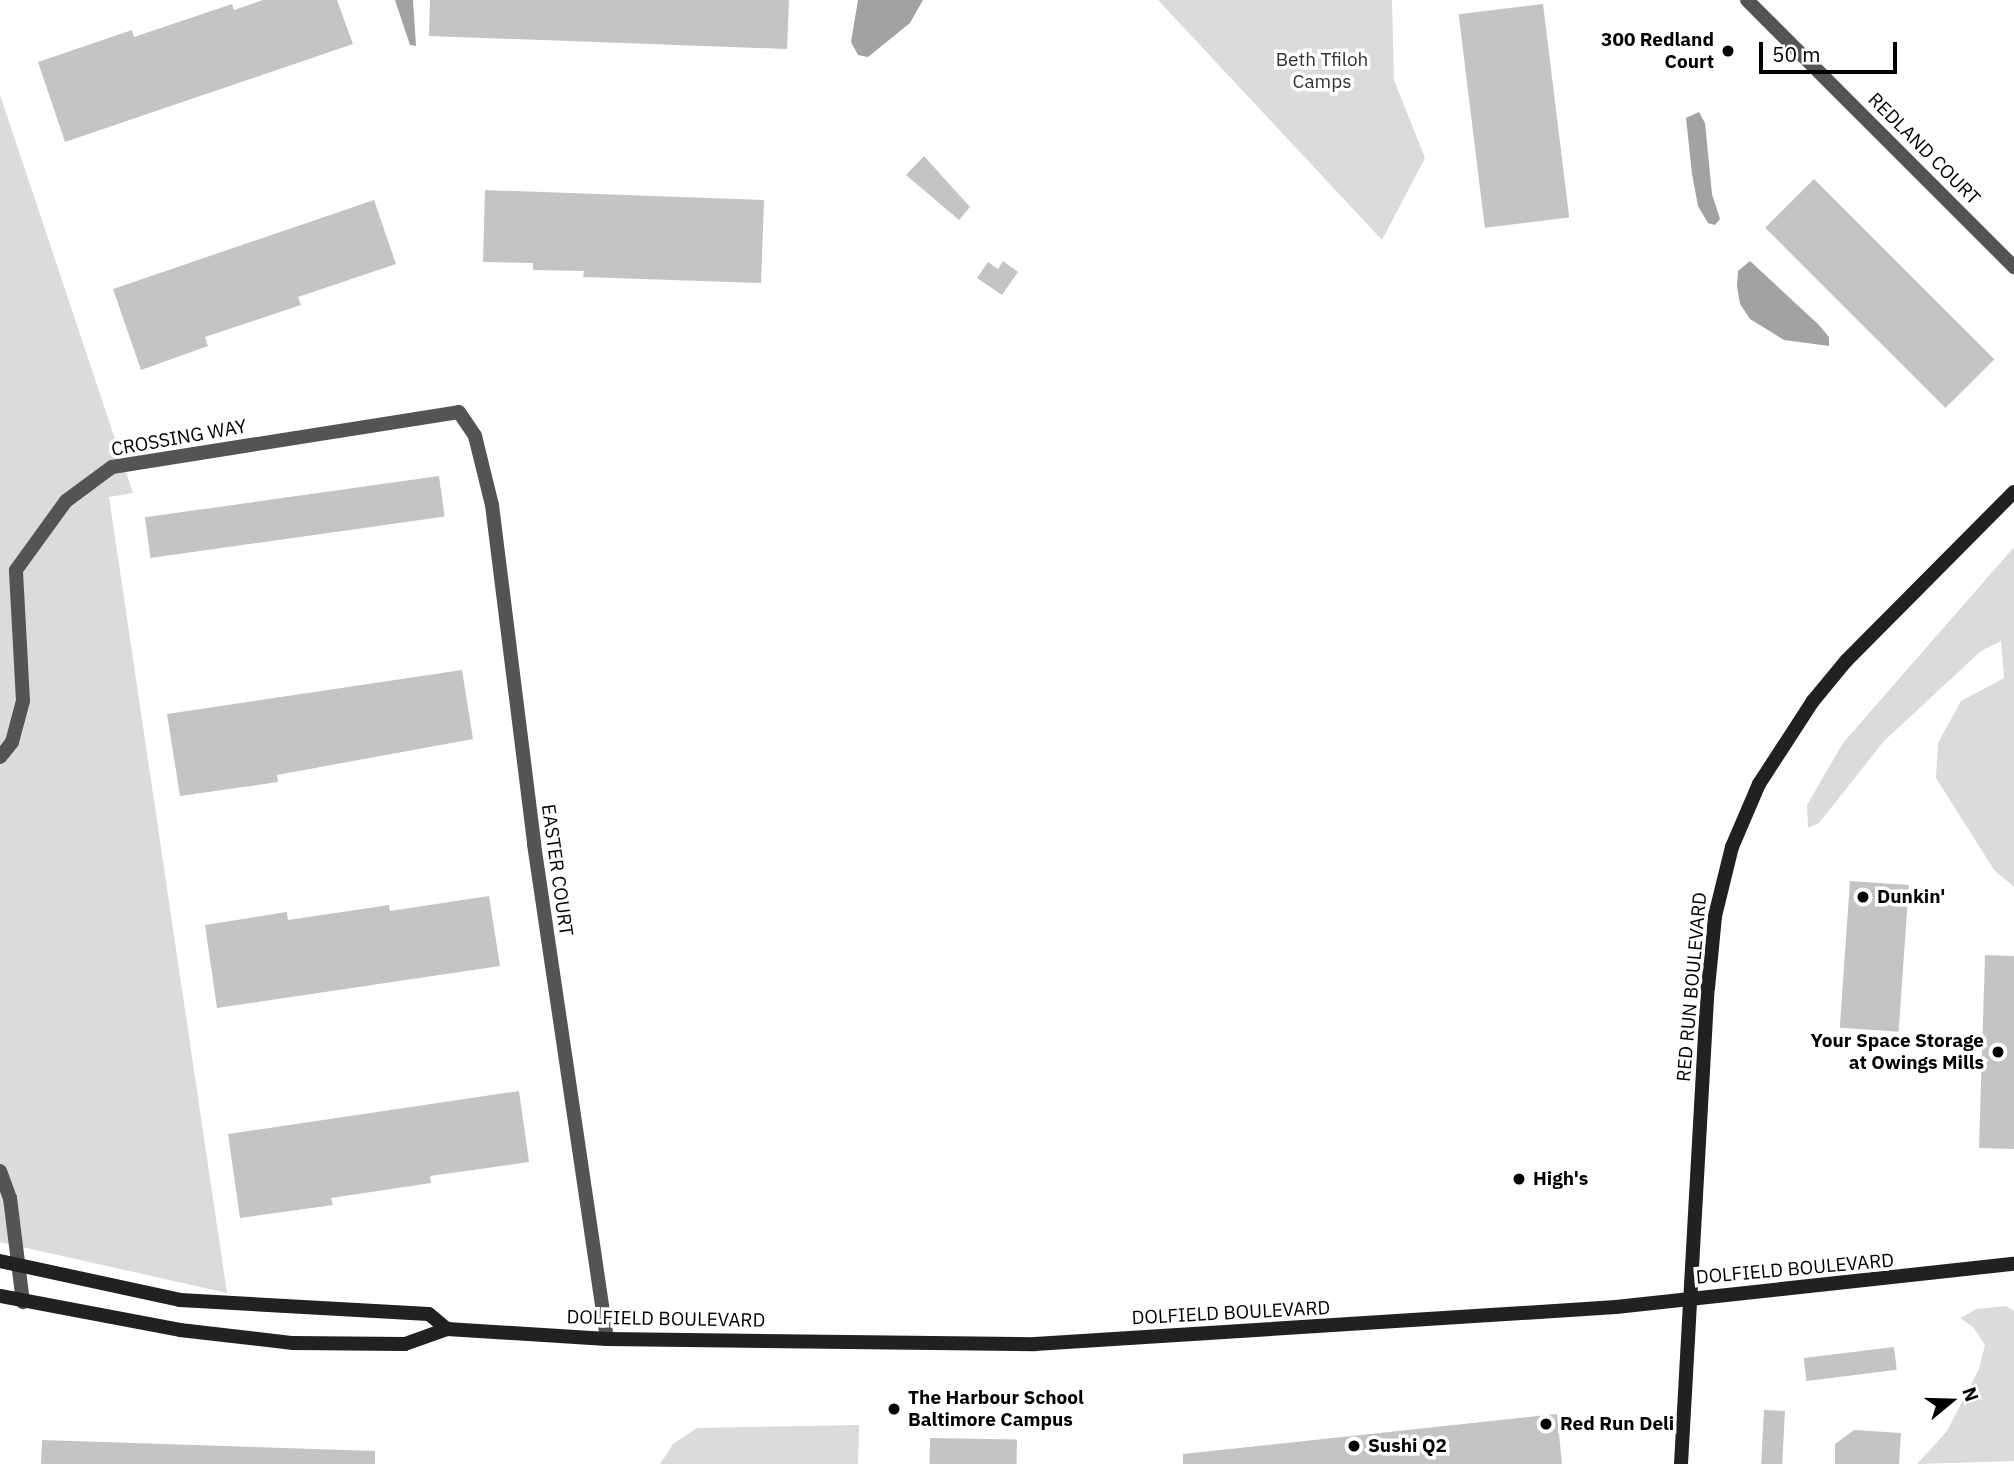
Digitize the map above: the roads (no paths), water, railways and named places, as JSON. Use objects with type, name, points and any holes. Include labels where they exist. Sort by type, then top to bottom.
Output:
[{"type":"main road","name":"RED RUN BOULEVARD","points":[[1681,1464],[1687,1297],[1711,953],[1722,881],[1743,819],[1788,735],[1846,662],[2014,492]]},
{"type":"main road","name":"DOLFIELD BOULEVARD","points":[[0,1261],[180,1300],[429,1314],[447,1329]]},
{"type":"main road","name":"DOLFIELD BOULEVARD","points":[[0,1296],[180,1330],[293,1343],[405,1344],[447,1329],[607,1339],[1035,1343],[1379,1324],[1616,1307],[1687,1297],[1919,1278],[2014,1264]]},
{"type":"street","name":"REDLAND COURT","points":[[1747,0],[2014,267]]},
{"type":"street","name":"CROSSING WAY","points":[[0,757],[12,742],[23,701],[16,570],[66,501],[112,467],[459,412]]},
{"type":"street","name":"EASTER COURT","points":[[459,412],[475,436],[492,505],[534,845],[607,1339]]},
{"type":"street","points":[[0,1171],[10,1198],[23,1302]]},
{"type":"place","name":"300 Redland Court","points":[[1728,51]]},
{"type":"place","name":"Dunkin'","points":[[1863,897]]},
{"type":"place","name":"Your Space Storage at Owings Mills","points":[[1998,1052]]},
{"type":"place","name":"High's","points":[[1519,1179]]},
{"type":"place","name":"The Harbour School Baltimore Campus","points":[[894,1409]]},
{"type":"place","name":"Red Run Deli","points":[[1546,1424]]},
{"type":"place","name":"Sushi Q2","points":[[1354,1446]]},
{"type":"park label","name":"Beth Tfiloh Camps","points":[[1322,71]]}]
